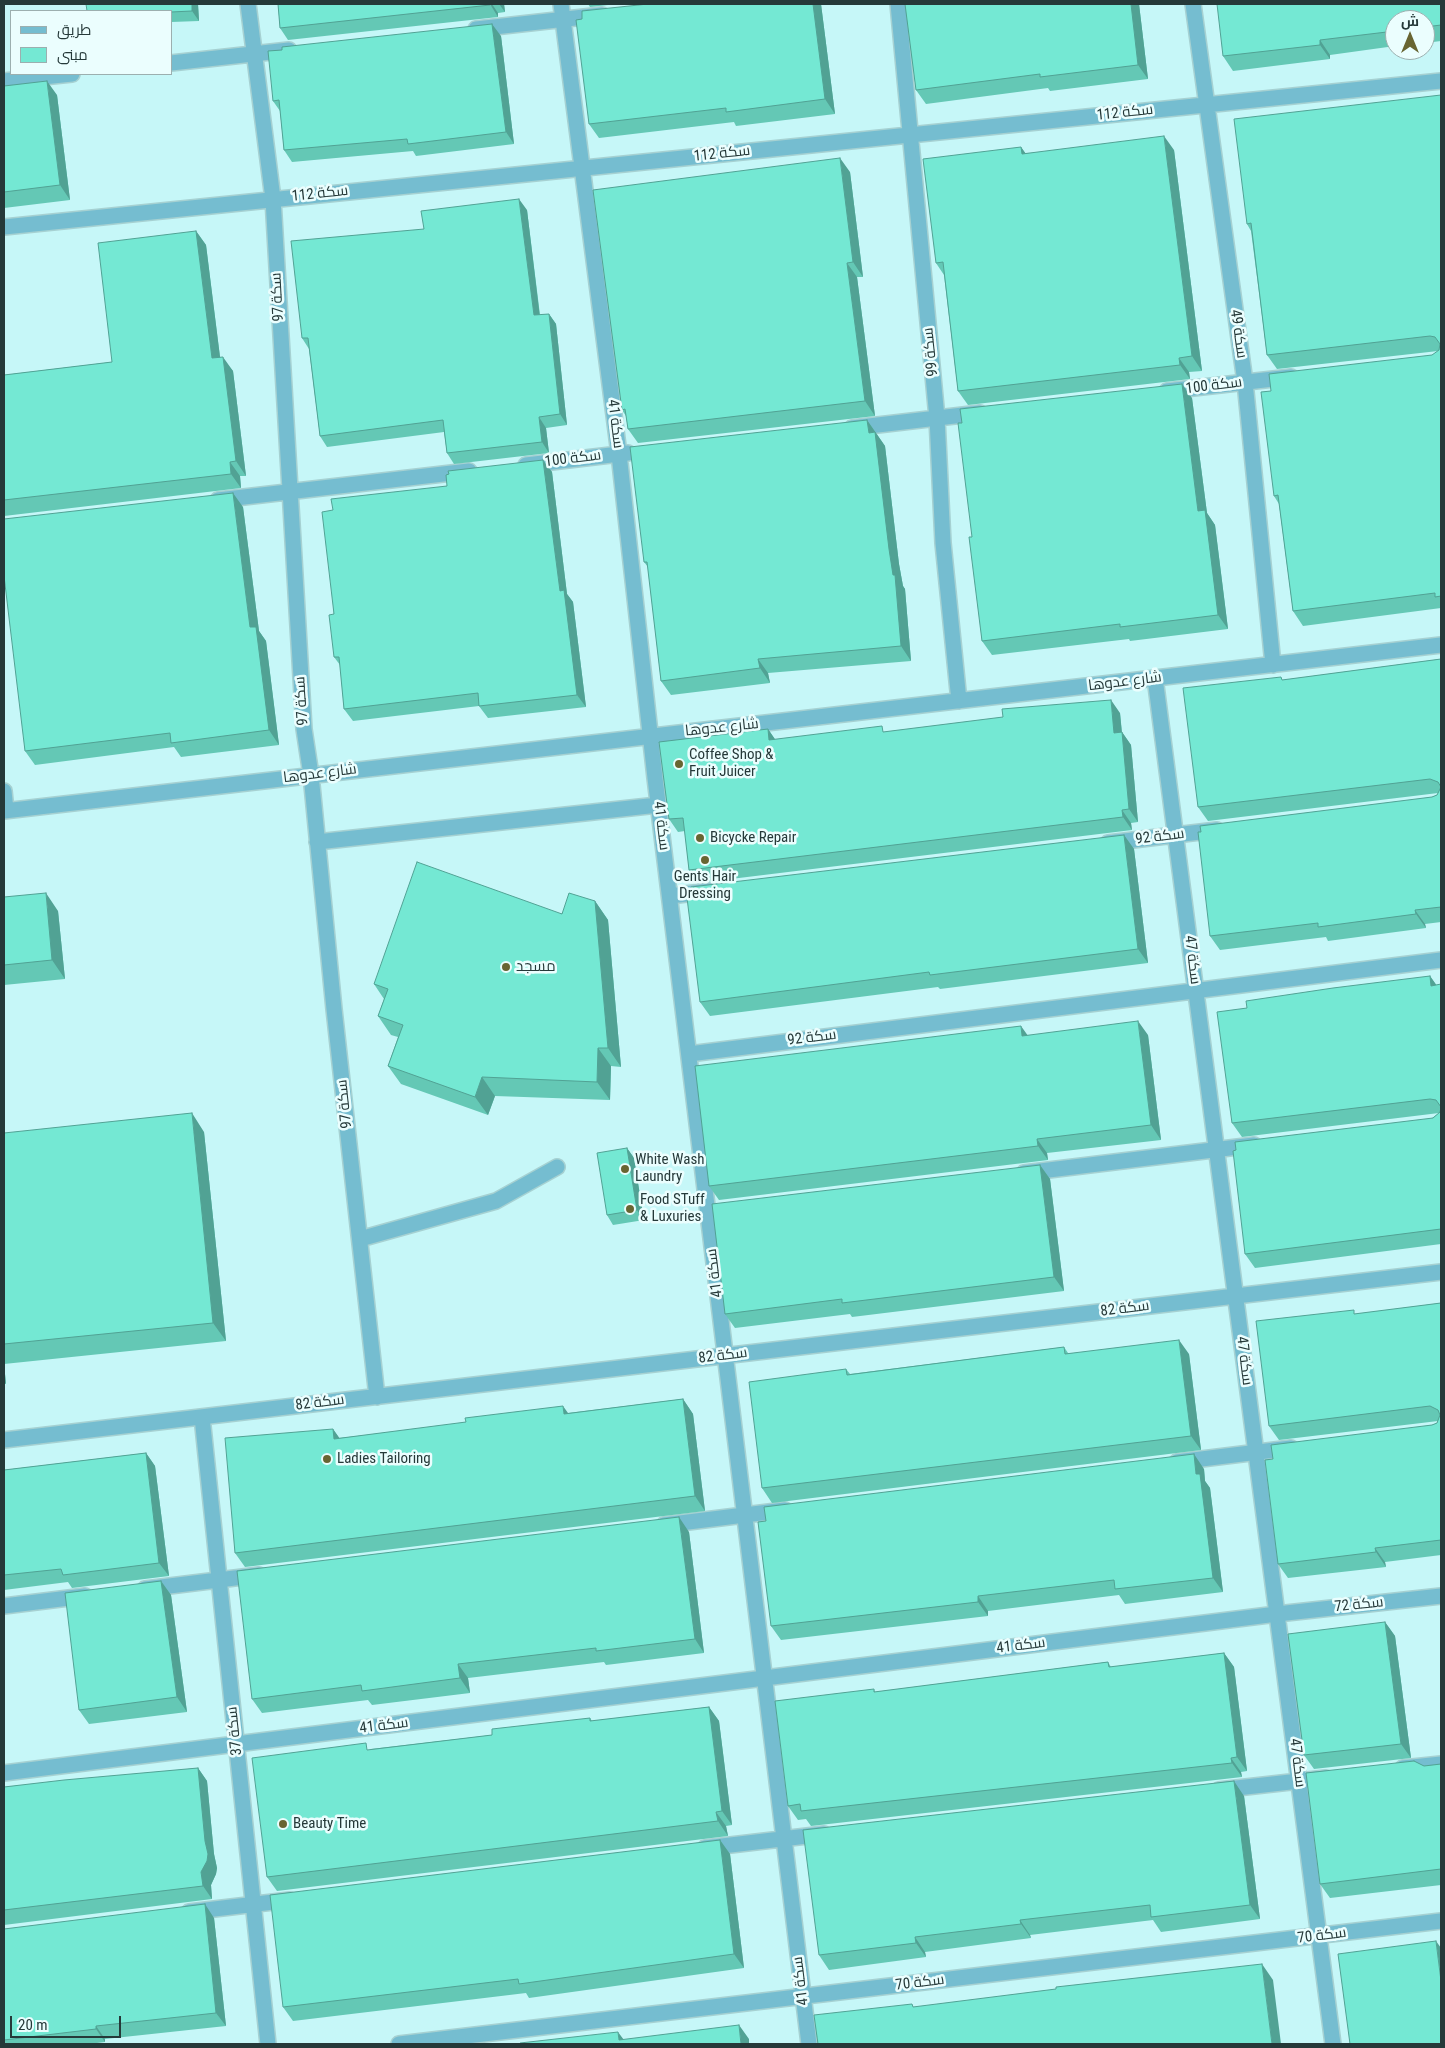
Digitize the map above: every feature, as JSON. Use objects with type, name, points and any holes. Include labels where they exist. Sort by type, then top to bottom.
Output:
[{"type":"street","name":"سكة 97","points":[[248,4],[273,199],[304,729],[311,775],[377,1396]]},
{"type":"street","name":"سكة 41","points":[[561,4],[619,454],[658,805],[808,2044]]},
{"type":"street","name":"سكة 99","points":[[898,4],[937,418],[943,543],[959,701]]},
{"type":"street","name":"سكة 49","points":[[1193,4],[1245,382],[1272,665]]},
{"type":"street","points":[[457,31],[621,12]]},
{"type":"street","points":[[172,63],[302,48]]},
{"type":"street","points":[[4,81],[62,75]]},
{"type":"street","name":"سكة 112","points":[[4,226],[1441,81]]},
{"type":"street","name":"سكة 100","points":[[1156,392],[1304,376]]},
{"type":"street","points":[[841,429],[997,411]]},
{"type":"street","name":"سكة 100","points":[[512,466],[638,452]]},
{"type":"street","points":[[207,502],[483,470]]},
{"type":"street","name":"شارع عدوها","points":[[5,810],[1441,645]]},
{"type":"street","name":"سكة 47","points":[[1155,678],[1333,2044]]},
{"type":"street","points":[[4,791],[5,810]]},
{"type":"street","points":[[317,842],[658,805]]},
{"type":"street","name":"سكة 92","points":[[1096,845],[1235,828]]},
{"type":"street","points":[[670,896],[729,889]]},
{"type":"street","name":"سكة 92","points":[[688,1054],[1441,960]]},
{"type":"street","points":[[1011,1174],[1265,1144]]},
{"type":"street","points":[[360,1239],[496,1200],[557,1167]]},
{"type":"street","points":[[708,1211],[727,1209]]},
{"type":"street","name":"سكة 82","points":[[4,1440],[1441,1272]]},
{"type":"street","name":"سكة 37","points":[[202,1417],[268,2044]]},
{"type":"street","points":[[1158,1464],[1305,1446]]},
{"type":"street","points":[[646,1527],[804,1508]]},
{"type":"street","points":[[131,1590],[269,1574]]},
{"type":"street","points":[[4,1606],[102,1594]]},
{"type":"street","name":"سكة 72","points":[[1277,1614],[1441,1596]]},
{"type":"street","name":"سكة 41","points":[[4,1774],[1277,1614]]},
{"type":"street","points":[[1384,1771],[1441,1764]]},
{"type":"street","points":[[1200,1792],[1337,1776]]},
{"type":"street","points":[[686,1850],[843,1832]]},
{"type":"street","points":[[177,1914],[303,1898]]},
{"type":"street","name":"سكة 70","points":[[399,2044],[1441,1922]]},
{"type":"building","points":[[86,4],[192,4],[192,11],[87,10]]},
{"type":"building","points":[[278,4],[490,4],[490,5],[280,28]]},
{"type":"building","points":[[648,4],[813,4],[825,99],[726,112],[726,108],[589,124],[576,20],[582,19],[582,11]]},
{"type":"building","points":[[905,4],[1131,4],[1138,65],[1040,77],[1040,74],[916,90]]},
{"type":"building","points":[[1217,4],[1441,4],[1441,25],[1435,26],[1435,10],[1385,10],[1385,32],[1320,40],[1320,45],[1223,56]]},
{"type":"building","points":[[492,24],[506,132],[408,144],[407,139],[284,150],[279,100],[273,101],[268,51],[282,50],[282,47]]},
{"type":"building","points":[[47,81],[60,185],[4,192],[4,86]]},
{"type":"building","points":[[1441,95],[1441,596],[1435,597],[1435,593],[1293,611],[1278,495],[1274,496],[1261,392],[1271,391],[1269,374],[1432,355],[1439,350],[1440,344],[1435,337],[1430,336],[1267,355],[1251,223],[1247,224],[1234,119]]},
{"type":"building","points":[[1164,136],[1192,356],[1179,358],[1180,365],[958,391],[943,262],[936,263],[923,159],[1021,147],[1022,154]]},
{"type":"building","points":[[840,158],[853,262],[847,263],[865,401],[628,429],[625,409],[622,410],[593,190]]},
{"type":"building","points":[[519,199],[534,315],[549,314],[560,414],[539,417],[542,442],[447,453],[443,420],[320,436],[308,338],[302,338],[291,241],[424,229],[421,211]]},
{"type":"building","points":[[196,231],[212,358],[223,357],[236,461],[230,462],[231,474],[4,500],[4,375],[112,362],[98,243]]},
{"type":"building","points":[[1182,384],[1198,511],[1205,510],[1218,615],[1120,627],[1120,624],[982,641],[969,537],[972,537],[958,423],[962,423],[960,409]]},
{"type":"building","points":[[867,420],[869,433],[875,432],[889,549],[893,575],[895,575],[901,646],[758,659],[760,668],[661,681],[647,562],[644,562],[630,447]]},
{"type":"building","points":[[543,460],[560,591],[564,590],[577,695],[479,706],[478,693],[344,709],[339,657],[334,657],[329,615],[334,614],[322,512],[333,510],[331,499],[447,486],[446,475],[449,474],[448,471]]},
{"type":"building","points":[[233,493],[250,627],[256,627],[269,730],[171,743],[170,733],[25,751],[4,576],[4,519]]},
{"type":"building","points":[[1441,659],[1441,787],[1438,782],[1430,779],[1198,807],[1183,688],[1281,677],[1282,680]]},
{"type":"building","points":[[1111,700],[1114,733],[1122,732],[1129,809],[1122,810],[1123,817],[689,870],[683,818],[669,819],[659,742],[768,729],[769,740],[882,726],[883,732],[1003,717],[1002,709]]},
{"type":"building","points":[[1441,787],[1441,907],[1415,910],[1416,914],[1318,927],[1318,923],[1210,936],[1198,832],[1201,832],[1200,826],[1432,797],[1437,795]]},
{"type":"building","points":[[1124,835],[1138,949],[930,975],[929,972],[700,1002],[687,898],[692,897],[691,887]]},
{"type":"building","name":"مسجد","points":[[417,862],[562,914],[569,893],[595,901],[608,1048],[598,1048],[597,1082],[482,1077],[475,1097],[388,1066],[403,1025],[378,1016],[388,989],[374,984]]},
{"type":"building","points":[[46,893],[52,960],[4,965],[4,897]]},
{"type":"building","points":[[1430,976],[1431,986],[1441,984],[1441,1107],[1436,1100],[1430,1099],[1232,1123],[1217,1012],[1247,1008],[1246,1001]]},
{"type":"building","points":[[1138,1021],[1151,1125],[1037,1139],[1038,1146],[709,1186],[695,1066],[1021,1026],[1022,1036]]},
{"type":"building","points":[[1441,1107],[1441,1229],[1245,1254],[1233,1151],[1236,1150],[1235,1142],[1433,1118],[1440,1112]]},
{"type":"building","points":[[192,1113],[213,1323],[4,1344],[4,1133]]},
{"type":"building","points":[[627,1148],[637,1210],[607,1215],[597,1153]]},
{"type":"building","points":[[1040,1165],[1054,1277],[842,1303],[842,1299],[725,1314],[712,1204]]},
{"type":"building","points":[[1441,1303],[1441,1540],[1375,1548],[1376,1552],[1278,1564],[1265,1460],[1273,1459],[1271,1445],[1432,1425],[1437,1423],[1440,1415],[1438,1410],[1430,1406],[1269,1426],[1256,1321],[1354,1310],[1354,1314]]},
{"type":"building","points":[[1179,1340],[1191,1436],[762,1488],[749,1382],[846,1369],[847,1375],[1064,1347],[1065,1354]]},
{"type":"building","points":[[683,1399],[695,1496],[235,1553],[225,1438],[333,1429],[334,1439],[466,1422],[465,1418],[563,1406],[564,1414]]},
{"type":"building","points":[[146,1453],[159,1563],[63,1575],[61,1569],[4,1575],[4,1470]]},
{"type":"building","points":[[1194,1454],[1196,1474],[1200,1474],[1213,1578],[1115,1589],[1114,1580],[978,1596],[978,1602],[771,1626],[758,1522],[766,1521],[764,1507]]},
{"type":"building","points":[[679,1517],[695,1639],[596,1651],[596,1648],[458,1664],[460,1678],[362,1691],[361,1685],[252,1699],[237,1571]]},
{"type":"building","points":[[161,1581],[177,1697],[79,1710],[65,1593]]},
{"type":"building","points":[[1385,1622],[1401,1744],[1304,1755],[1288,1634]]},
{"type":"building","points":[[1224,1653],[1237,1757],[1231,1758],[1232,1763],[801,1811],[800,1804],[788,1806],[775,1701],[874,1689],[874,1692],[1108,1662],[1109,1667]]},
{"type":"building","points":[[709,1707],[722,1811],[716,1812],[718,1821],[267,1877],[252,1758],[366,1743],[367,1750],[492,1735],[492,1729],[590,1718],[590,1721]]},
{"type":"building","points":[[1414,1761],[1424,1766],[1441,1764],[1441,1869],[1320,1884],[1306,1773]]},
{"type":"building","points":[[198,1768],[208,1854],[207,1861],[201,1872],[203,1886],[4,1910],[4,1787]]},
{"type":"building","points":[[1234,1781],[1250,1905],[1151,1917],[1150,1905],[1020,1920],[1021,1924],[915,1937],[916,1943],[819,1955],[803,1830]]},
{"type":"building","points":[[720,1840],[734,1954],[519,1984],[518,1979],[283,2007],[270,1895]]},
{"type":"building","points":[[205,1904],[216,2013],[96,2026],[96,2029],[4,2040],[4,1929]]},
{"type":"building","points":[[1436,1941],[1441,1981],[1441,2044],[1350,2044],[1338,1954]]},
{"type":"building","points":[[1262,1964],[1272,2044],[818,2044],[814,2015],[912,2004],[913,2007],[1056,1989],[1056,1987]]},
{"type":"building","points":[[739,2025],[741,2044],[520,2044],[618,2032],[619,2040]]},
{"type":"place","name":"Coffee Shop & Fruit Juicer","points":[[679,764]]},
{"type":"place","name":"Bicycke Repair","points":[[700,838]]},
{"type":"place","name":"Gents Hair Dressing","points":[[705,860]]},
{"type":"place","name":"مسجد","points":[[506,967]]},
{"type":"place","name":"White Wash Laundry","points":[[625,1169]]},
{"type":"place","name":"Food STuff & Luxuries","points":[[630,1209]]},
{"type":"place","name":"Ladies Tailoring","points":[[327,1459]]},
{"type":"place","name":"Beauty Time","points":[[283,1824]]}]
